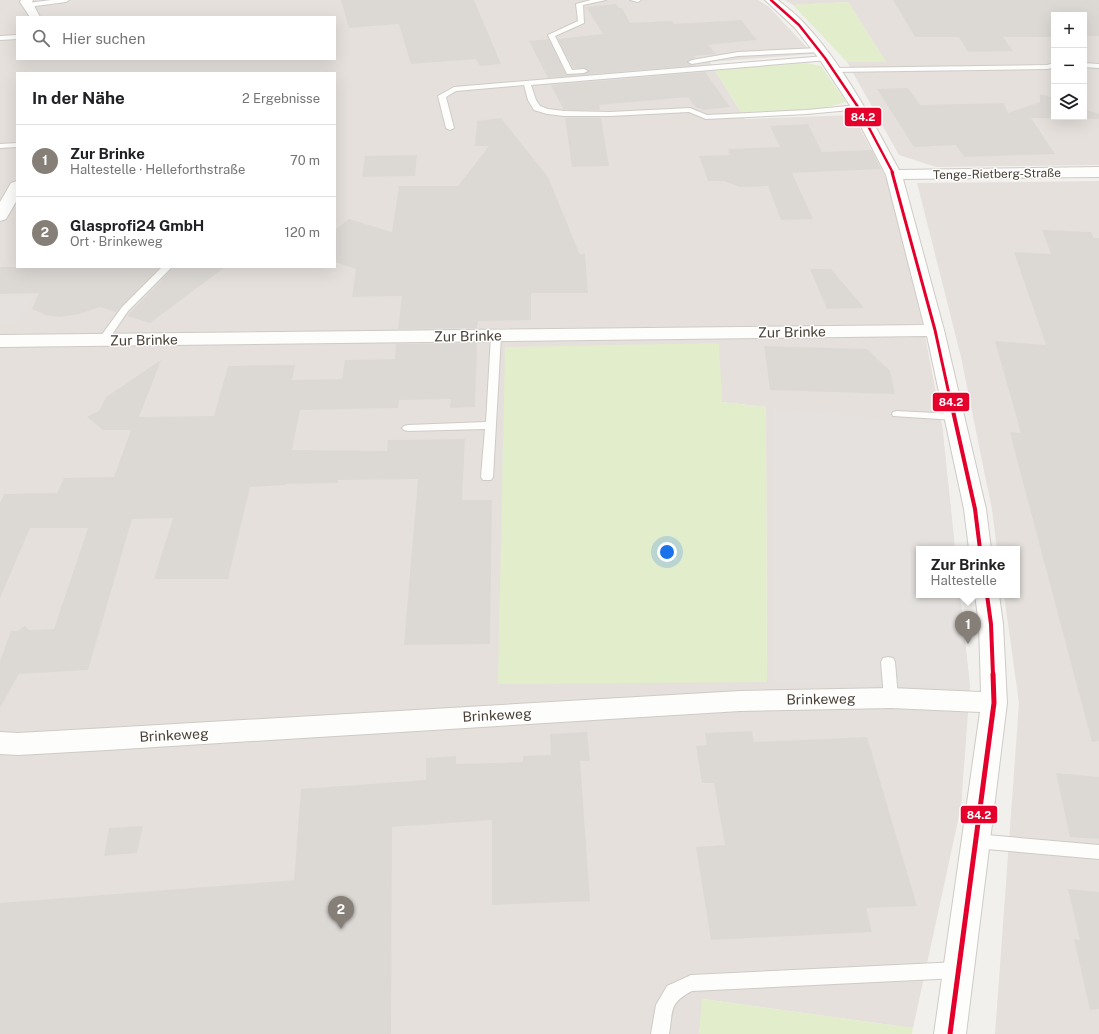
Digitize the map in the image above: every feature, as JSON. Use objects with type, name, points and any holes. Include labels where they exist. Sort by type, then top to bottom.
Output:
[{"type":"street","points":[[771,0],[799,25],[834,70],[858,107],[894,175],[935,330],[975,509],[980,546]]},
{"type":"street","points":[[28,3],[36,16]]},
{"type":"street","name":"Tenge-Rietberg-Straße","points":[[894,175],[1099,172]]},
{"type":"street","points":[[0,216],[16,188]]},
{"type":"street","name":"Zur Brinke","points":[[0,342],[935,330]]},
{"type":"street","points":[[950,1034],[994,703],[991,624],[987,598]]},
{"type":"street","name":"Brinkeweg","points":[[0,743],[18,744],[123,738],[740,700],[891,698],[994,703]]},
{"type":"lane","points":[[28,3],[66,0]]},
{"type":"lane","points":[[603,0],[579,4],[582,22],[551,35],[570,72],[697,61],[738,54],[822,54]]},
{"type":"lane","points":[[633,0],[638,0]]},
{"type":"lane","points":[[0,38],[16,37]]},
{"type":"lane","points":[[450,128],[442,96],[454,88],[822,54]]},
{"type":"lane","points":[[1087,65],[1099,66]]},
{"type":"lane","points":[[834,70],[1051,66]]},
{"type":"lane","points":[[527,82],[534,105],[538,109],[566,114],[690,110],[706,117],[807,112],[858,107]]},
{"type":"lane","points":[[0,146],[16,145]]},
{"type":"lane","points":[[103,340],[125,309],[165,268]]},
{"type":"lane","points":[[487,477],[496,336]]},
{"type":"lane","points":[[897,414],[955,417]]},
{"type":"lane","points":[[408,428],[491,425]]},
{"type":"lane","points":[[888,662],[891,698]]},
{"type":"lane","points":[[975,841],[1099,852]]},
{"type":"lane","points":[[660,1034],[665,1005],[673,992],[691,984],[958,970]]},
{"type":"shaded area","points":[[0,0],[758,0],[769,7],[813,54],[710,62],[745,119],[853,115],[888,182],[923,325],[942,425],[955,546],[916,546],[916,598],[960,598],[970,687],[961,807],[913,1028],[703,999],[699,1034],[0,1034]],"holes":[[[505,347],[722,402],[766,407],[767,681]]]},
{"type":"shaded area","points":[[785,0],[1099,0],[1099,165],[936,167],[899,155],[847,62],[886,62],[848,2],[793,5]]},
{"type":"shaded area","points":[[1099,181],[1099,1034],[995,1034],[1019,703],[1004,598],[1020,598],[1020,546],[997,546],[992,510],[961,357],[917,183]]},
{"type":"shaded area","points":[[34,295],[21,322],[0,322],[0,296]]},
{"type":"shaded area","points":[[773,408],[942,425],[955,546],[916,546],[916,598],[960,598],[970,687],[775,683]]},
{"type":"green space","points":[[848,2],[886,62],[847,62],[793,5]]},
{"type":"green space","points":[[807,63],[821,66],[846,102],[824,108],[742,114],[715,70]]},
{"type":"green space","points":[[719,343],[722,402],[766,407],[767,682],[498,684],[505,347]]},
{"type":"green space","points":[[702,999],[913,1028],[912,1034],[699,1034]]},
{"type":"building","points":[[341,0],[474,0],[501,64],[480,66],[476,59],[411,64],[399,24],[349,28]]},
{"type":"building","points":[[893,0],[1099,0],[1099,36],[1087,36],[1087,12],[1051,12],[1051,37],[1003,37],[1013,51],[968,52],[959,37],[915,37]]},
{"type":"building","points":[[616,4],[619,8],[622,8],[630,23],[672,21],[674,24],[741,20],[757,40],[708,45],[716,54],[694,56],[695,58],[687,61],[691,65],[700,65],[548,78],[529,41],[549,39],[566,75],[585,74],[589,70],[584,68],[573,68],[558,39],[603,34],[586,7]]},
{"type":"building","points":[[705,72],[730,107],[702,110],[700,108],[696,108],[688,97],[599,105],[600,110],[564,110],[551,85]]},
{"type":"building","points":[[908,88],[920,105],[1004,103],[1008,113],[1040,102],[1040,94],[1051,97],[1051,118],[1031,118],[1055,154],[964,157],[956,145],[914,147],[877,89]]},
{"type":"building","points":[[1087,110],[1099,114],[1099,119],[1087,119]]},
{"type":"building","points":[[501,118],[548,177],[580,255],[585,253],[588,293],[531,293],[531,320],[478,321],[477,328],[398,329],[402,296],[352,297],[356,269],[336,262],[336,229],[349,219],[392,232],[399,186],[458,186],[489,146],[475,146],[477,121]]},
{"type":"building","points":[[565,118],[601,118],[609,166],[572,167]]},
{"type":"building","points":[[808,124],[822,152],[872,150],[881,169],[792,173],[813,219],[781,220],[768,186],[740,187],[724,181],[708,181],[699,156],[730,155],[728,149],[780,147],[770,126]]},
{"type":"building","points":[[417,155],[415,176],[362,177],[365,156]]},
{"type":"building","points":[[1042,230],[1091,232],[1094,238],[1099,238],[1099,741],[1092,742],[1010,432],[1021,433],[995,341],[1046,345],[1014,252],[1051,254]]},
{"type":"building","points":[[0,267],[159,268],[116,312],[100,307],[79,314],[60,317],[46,315],[32,309],[39,293],[0,294]]},
{"type":"building","points":[[173,268],[224,268],[150,323],[127,316]]},
{"type":"building","points":[[810,269],[831,269],[864,308],[827,309]]},
{"type":"building","points":[[477,343],[475,407],[450,408],[451,399],[399,400],[398,408],[300,410],[292,450],[387,451],[388,440],[465,439],[462,500],[492,500],[490,644],[404,645],[418,479],[338,480],[338,483],[286,484],[250,487],[228,579],[154,579],[173,518],[132,519],[88,670],[19,674],[0,708],[0,661],[11,631],[17,631],[25,626],[29,630],[54,629],[88,528],[30,528],[0,598],[0,503],[4,494],[57,493],[64,478],[114,477],[131,430],[103,430],[87,417],[100,410],[106,397],[161,360],[139,417],[214,416],[228,366],[295,365],[292,380],[342,379],[345,360],[395,359],[396,344]]},
{"type":"building","points":[[764,346],[867,349],[890,371],[895,394],[770,390]]},
{"type":"building","points":[[752,731],[754,742],[867,737],[917,906],[866,908],[872,932],[711,940],[696,847],[725,845],[714,783],[702,783],[696,746],[707,745],[705,733]]},
{"type":"building","points":[[587,732],[590,761],[580,761],[590,901],[492,905],[492,820],[392,827],[391,1034],[0,1034],[0,903],[294,880],[301,789],[426,780],[426,758],[456,756],[456,764],[523,762],[523,756],[551,755],[550,734]]},
{"type":"building","points":[[1056,773],[1099,777],[1099,839],[1070,837]]},
{"type":"building","points":[[143,826],[137,853],[104,856],[109,828]]},
{"type":"building","points":[[1068,889],[1099,892],[1099,1009],[1090,1010],[1074,939],[1080,940]]},
{"type":"transit line","name":"84.2","points":[[771,0],[799,25],[825,58],[858,107],[894,175],[935,330],[975,509],[980,546]]},
{"type":"transit line","name":"84.2","points":[[950,1034],[994,703],[991,624],[987,598]]},
{"type":"place","name":"Zur Brinke","points":[[968,644]]},
{"type":"place","name":"Glasprofi24 GmbH","points":[[341,929]]}]
